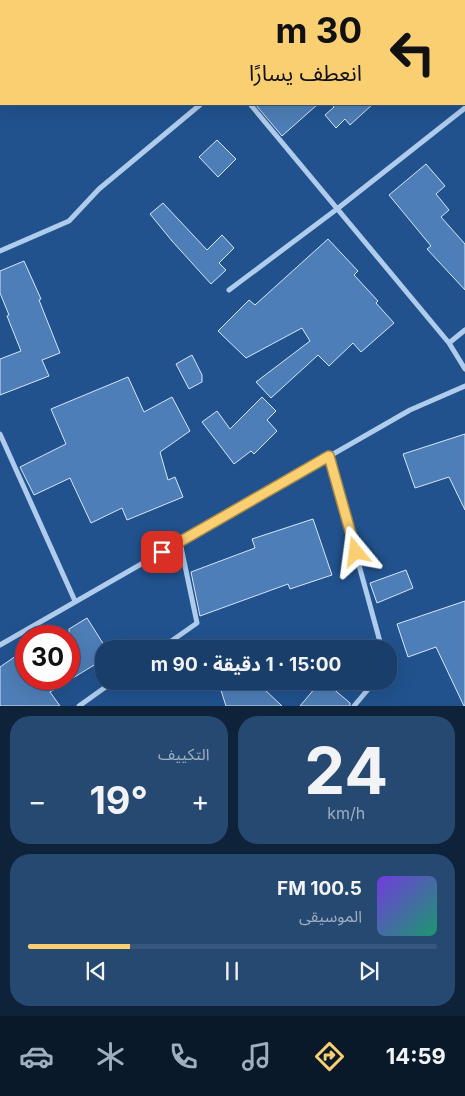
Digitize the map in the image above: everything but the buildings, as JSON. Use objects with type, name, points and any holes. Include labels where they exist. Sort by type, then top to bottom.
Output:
[{"type":"street","points":[[0,251],[69,221],[99,189],[199,105]]},
{"type":"street","points":[[251,105],[449,343],[465,369]]},
{"type":"street","points":[[229,290],[337,209],[465,108]]},
{"type":"street","points":[[449,343],[465,330]]},
{"type":"street","points":[[0,645],[410,410],[465,386]]},
{"type":"street","points":[[0,434],[76,601]]},
{"type":"street","points":[[329,456],[380,640]]},
{"type":"street","points":[[173,640],[197,623],[180,542]]},
{"type":"street","points":[[79,706],[101,690]]},
{"type":"street","points":[[354,706],[367,690]]},
{"type":"route","points":[[162,552],[329,456],[356,552]]}]
